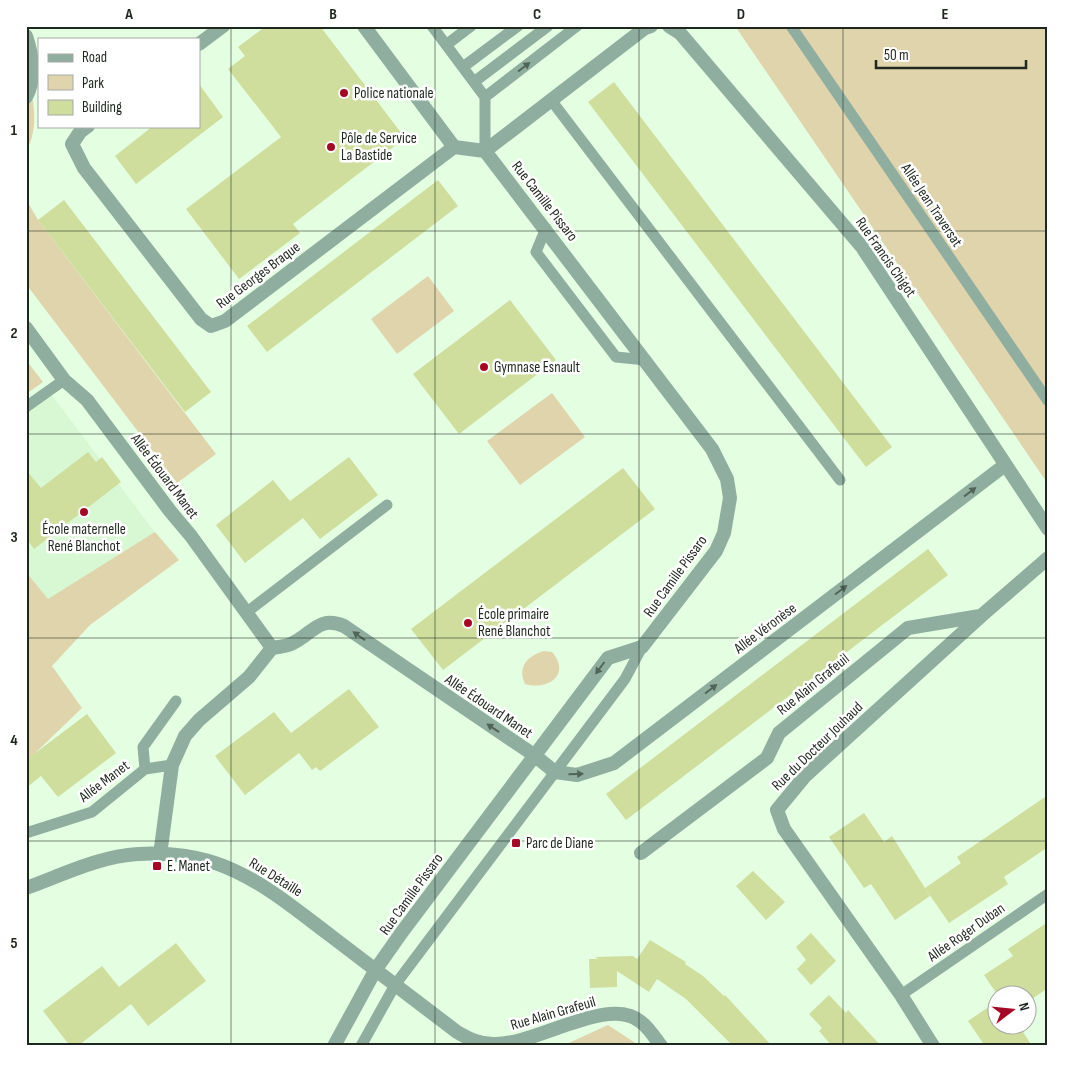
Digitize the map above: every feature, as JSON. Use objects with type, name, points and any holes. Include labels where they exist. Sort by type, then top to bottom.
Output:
[{"type":"street","points":[[200,43],[223,26]]},
{"type":"street","points":[[364,26],[454,147],[485,150],[645,28],[651,26]]},
{"type":"street","name":"Rue Francis Chigot","points":[[669,26],[680,33],[862,247],[1048,529]]},
{"type":"street","points":[[26,36],[32,66],[30,91],[26,97]]},
{"type":"street","name":"Rue Georges Braque","points":[[85,128],[80,132],[72,144],[84,168],[201,320],[211,326],[225,321],[454,147]]},
{"type":"street","name":"Rue Camille Pissaro","points":[[334,1046],[376,969],[608,658],[642,647],[716,551],[724,533],[730,498],[727,480],[712,449],[485,150]]},
{"type":"street","name":"Allée Édouard Manet","points":[[26,328],[64,380],[87,400],[272,648],[292,644],[321,624],[335,622],[344,626],[534,755]]},
{"type":"street","name":"Allée Véronèse","points":[[554,772],[577,775],[614,763],[1005,465]]},
{"type":"street","name":"Rue du Docteur Jouhaud","points":[[933,1046],[901,996],[784,829],[777,810],[805,776],[981,616],[1048,558]]},
{"type":"street","name":"Rue Alain Grafeuil","points":[[641,853],[767,758],[779,733],[908,628],[981,616]]},
{"type":"street","points":[[160,855],[161,833],[172,765],[185,736],[199,720],[249,677],[272,648]]},
{"type":"street","points":[[534,755],[554,772]]},
{"type":"street","name":"Rue Détaille","points":[[26,888],[104,860],[137,854],[189,856],[243,873],[286,901],[376,969]]},
{"type":"street","name":"Rue Alain Grafeuil","points":[[376,969],[457,1032],[475,1042],[494,1044],[526,1041],[596,1014],[620,1014],[640,1021],[661,1046]]},
{"type":"lane","points":[[432,26],[485,97],[485,150]]},
{"type":"lane","points":[[446,45],[471,26]]},
{"type":"lane","points":[[463,67],[518,26]]},
{"type":"lane","points":[[474,82],[548,26]]},
{"type":"lane","points":[[485,97],[577,26]]},
{"type":"lane","name":"Allée Jean Traversat","points":[[792,26],[1048,401]]},
{"type":"lane","points":[[552,100],[840,480]]},
{"type":"lane","points":[[546,228],[536,252],[573,302],[616,357],[646,360]]},
{"type":"lane","points":[[26,407],[64,380]]},
{"type":"lane","points":[[247,612],[387,505]]},
{"type":"lane","points":[[360,1046],[395,985],[537,799],[554,772],[625,679],[642,647]]},
{"type":"lane","points":[[145,769],[143,747],[176,701]]},
{"type":"lane","name":"Allée Manet","points":[[26,833],[92,812],[145,769],[172,765]]},
{"type":"lane","name":"Allée Roger Duban","points":[[901,996],[1048,894]]},
{"type":"shaded area","name":"École maternelle René Blanchot","points":[[45,386],[156,534],[26,631],[26,400]]},
{"type":"green space","points":[[735,26],[1048,26],[1048,484]]},
{"type":"green space","points":[[26,67],[33,99],[34,120],[31,141],[26,152]]},
{"type":"green space","points":[[26,199],[38,220],[216,454],[177,483],[26,284]]},
{"type":"green space","points":[[428,276],[454,311],[397,354],[371,319]]},
{"type":"green space","points":[[26,360],[43,382],[26,394]]},
{"type":"green space","points":[[552,393],[585,437],[520,485],[487,441]]},
{"type":"green space","points":[[155,532],[179,560],[90,625],[52,666],[82,708],[29,759],[26,755],[26,572],[48,599]]},
{"type":"green space","points":[[544,651],[552,652],[557,660],[558,674],[549,683],[534,686],[525,684],[522,672],[525,663],[528,659]]},
{"type":"green space","points":[[608,1025],[640,1046],[562,1046]]},
{"type":"building","name":"Pôle de Service La Bastide","points":[[266,26],[320,26],[405,138],[293,224],[300,233],[239,279],[186,209],[281,137],[228,69],[245,56],[238,47]]},
{"type":"building","points":[[614,82],[892,447],[866,467],[588,102]]},
{"type":"building","points":[[200,85],[223,117],[136,184],[115,156],[150,128],[200,128]]},
{"type":"building","points":[[438,180],[458,206],[267,352],[247,326]]},
{"type":"building","points":[[64,200],[211,392],[185,412],[38,220]]},
{"type":"building","name":"Gymnase Esnault","points":[[510,300],[556,360],[459,434],[413,374]]},
{"type":"building","points":[[88,452],[96,462],[102,457],[121,482],[34,549],[26,538],[26,470],[41,488]]},
{"type":"building","points":[[349,457],[378,495],[320,539],[303,518],[245,563],[216,525],[273,480],[290,501]]},
{"type":"building","points":[[623,468],[655,509],[443,670],[411,629]]},
{"type":"building","points":[[928,549],[948,575],[626,820],[606,794]]},
{"type":"building","points":[[349,689],[379,727],[320,771],[316,767],[312,770],[299,753],[245,795],[215,756],[274,712],[291,733]]},
{"type":"building","points":[[87,714],[116,753],[58,797],[41,776],[26,788],[26,760]]},
{"type":"building","points":[[1048,795],[1048,847],[1004,877],[1008,884],[949,923],[925,888],[961,863],[957,857]]},
{"type":"building","points":[[864,813],[884,842],[892,836],[930,896],[895,920],[871,884],[864,888],[829,837]]},
{"type":"building","points":[[753,871],[785,902],[766,920],[736,886]]},
{"type":"building","points":[[1048,922],[1048,988],[1036,996],[1036,984],[990,984],[984,975],[1013,956],[1008,949]]},
{"type":"building","points":[[811,933],[836,961],[811,985],[797,969],[806,960],[796,947]]},
{"type":"building","points":[[650,940],[686,962],[685,964],[703,976],[725,995],[772,1046],[733,1046],[686,999],[657,979],[649,992],[617,971],[617,987],[590,988],[589,959],[598,959],[595,957],[633,956],[637,959]]},
{"type":"building","points":[[176,943],[206,981],[148,1026],[131,1004],[78,1046],[70,1046],[43,1011],[102,966],[119,987]]},
{"type":"building","points":[[829,995],[846,1013],[848,1010],[881,1046],[832,1046],[819,1031],[822,1028],[809,1014]]},
{"type":"building","points":[[986,1009],[986,1034],[1024,1034],[1032,1046],[985,1046],[968,1021]]},
{"type":"place","name":"Police nationale","points":[[344,93]]},
{"type":"place","name":"Pôle de Service La Bastide","points":[[331,147]]},
{"type":"place","name":"Gymnase Esnault","points":[[484,367]]},
{"type":"place","name":"École maternelle René Blanchot","points":[[84,512]]},
{"type":"place","name":"École primaire René Blanchot","points":[[468,623]]},
{"type":"place","name":"Parc de Diane","points":[[516,843]]},
{"type":"place","name":"E. Manet","points":[[157,866]]}]
